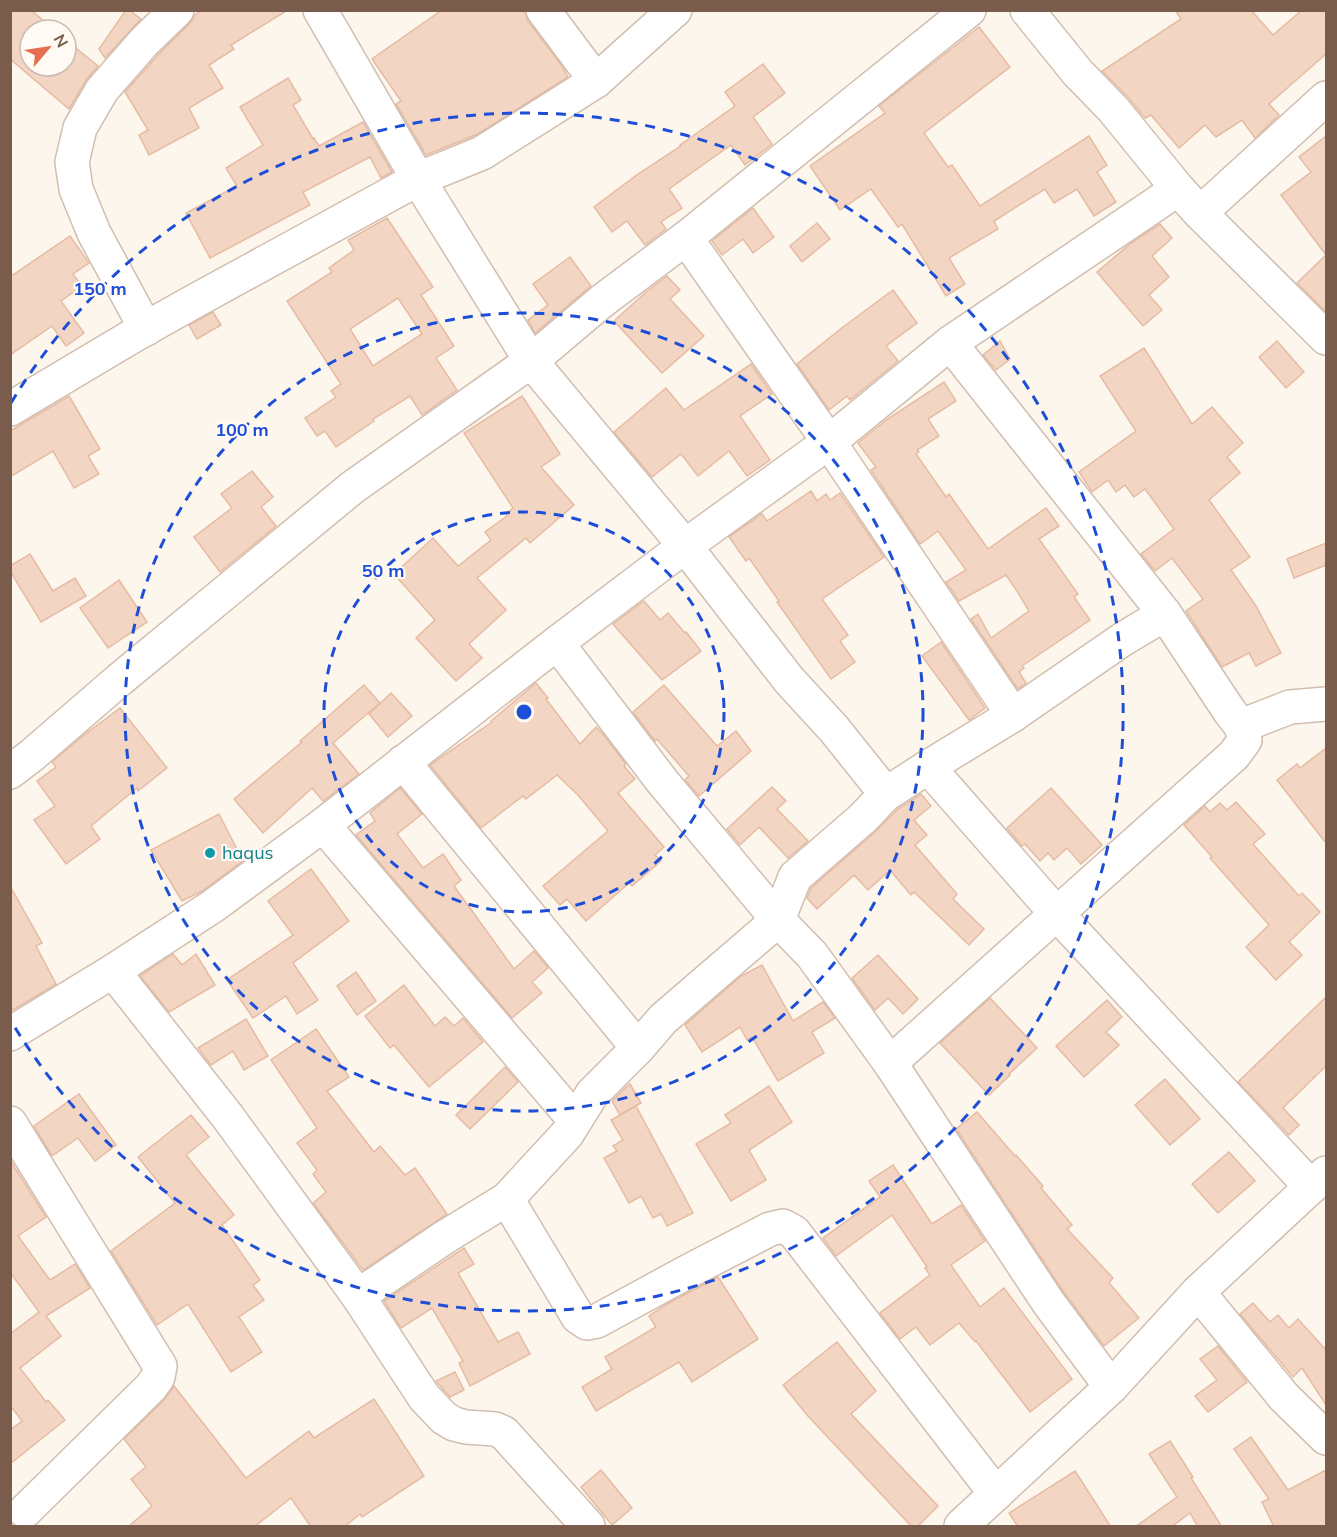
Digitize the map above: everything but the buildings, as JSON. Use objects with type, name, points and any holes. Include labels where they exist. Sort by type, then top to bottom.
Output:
[{"type":"street","points":[[146,329],[93,233],[76,189],[72,162],[80,128],[102,90],[144,42],[177,10]]},
{"type":"street","points":[[320,10],[418,180],[531,361],[685,546],[789,680],[834,729],[886,794]]},
{"type":"street","points":[[543,10],[596,81]]},
{"type":"street","points":[[10,409],[146,329],[418,180],[482,153],[596,81],[675,10]]},
{"type":"street","points":[[10,772],[353,487],[531,361],[602,301],[686,238],[969,10]]},
{"type":"street","points":[[1027,10],[1078,73],[1113,109],[1178,189],[1326,338]]},
{"type":"street","points":[[1200,213],[1326,98]]},
{"type":"street","points":[[10,1034],[213,906],[323,825],[685,546],[829,442],[950,342],[1178,189]]},
{"type":"street","points":[[686,238],[829,442],[1014,715]]},
{"type":"street","points":[[890,1063],[1234,755],[1245,740],[1241,726],[1165,614],[950,342]]},
{"type":"street","points":[[358,1296],[445,1237],[507,1199],[567,1134],[592,1094],[663,1019],[778,920],[795,877],[862,819],[886,794],[1014,715],[1123,639],[1165,614]]},
{"type":"street","points":[[557,643],[662,781],[778,920],[812,955],[890,1063],[1048,1302],[1111,1387]]},
{"type":"street","points":[[1241,726],[1290,707],[1326,704]]},
{"type":"street","points":[[403,762],[638,1048]]},
{"type":"street","points":[[928,767],[1056,913],[1319,1180],[1198,1292],[1111,1387],[961,1527]]},
{"type":"street","points":[[323,825],[575,1120]]},
{"type":"street","points":[[113,971],[228,1118],[358,1296],[424,1397],[444,1418],[454,1424],[495,1429],[504,1433],[588,1527]]},
{"type":"street","points":[[10,1123],[160,1366],[158,1377],[151,1387],[25,1511]]},
{"type":"street","points":[[507,1199],[578,1317],[586,1323],[597,1321],[770,1229],[783,1226],[794,1232],[996,1494]]},
{"type":"street","points":[[1198,1292],[1284,1397],[1326,1438]]},
{"type":"place","name":"haqus","points":[[210,853]]}]
